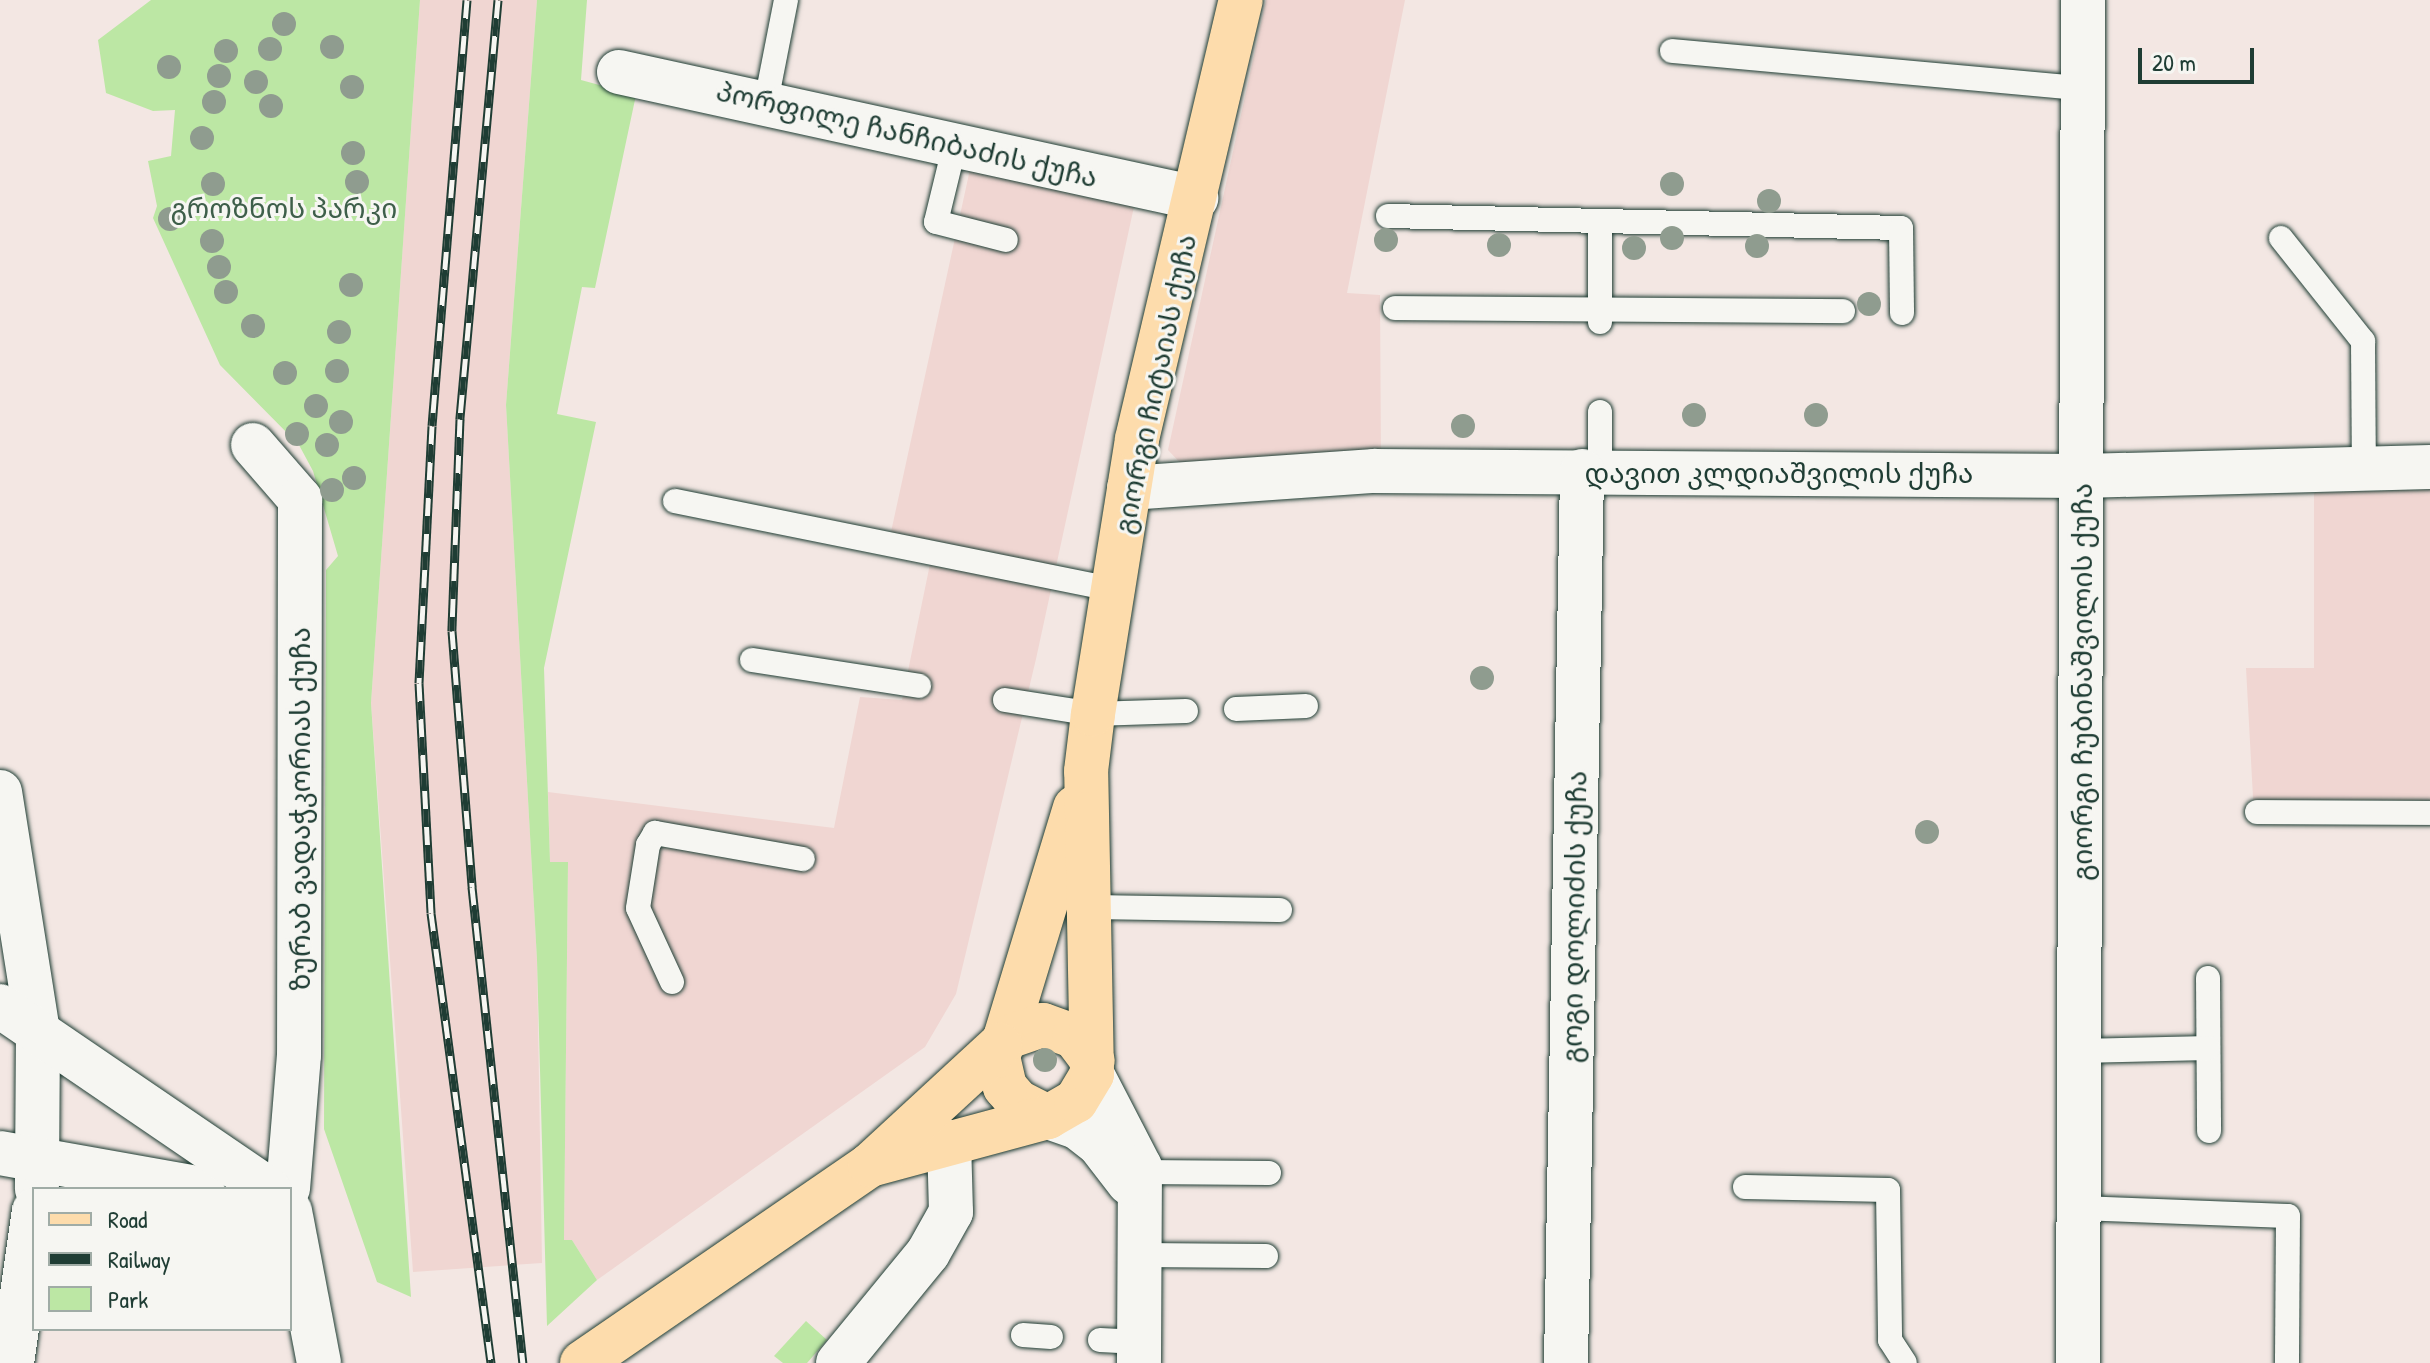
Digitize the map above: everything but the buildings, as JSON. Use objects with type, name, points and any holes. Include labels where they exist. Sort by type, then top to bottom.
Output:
[{"type":"main road","name":"გიორგი ჩიტაიას ქუჩა","points":[[1092,1068],[1086,771],[1093,714],[1129,488],[1241,0]]},
{"type":"main road","name":"გიორგი ჩიტაიას ქუჩა","points":[[1003,1042],[1086,771]]},
{"type":"main road","points":[[582,1363],[870,1165],[1003,1042],[1043,1025],[1074,1036],[1092,1068],[1076,1101],[1048,1117],[870,1165]]},
{"type":"main road","points":[[1003,1042],[1000,1073],[1005,1087],[1018,1102],[1048,1117]]},
{"type":"street","name":"გიორგი ჩუბინაშვილის ქუჩა","points":[[2078,1363],[2083,0]]},
{"type":"street","name":"პორფილე ჩანჩიბაძის ქუჩა","points":[[619,72],[1196,198]]},
{"type":"street","name":"ზურაბ ვადაჭკორიას ქუჩა","points":[[253,445],[300,499],[299,1055],[288,1187]]},
{"type":"street","name":"დავით კლდიაშვილის ქუჩა","points":[[1129,488],[1374,471],[2083,476],[2430,467]]},
{"type":"street","name":"გოგი დოლიძის ქუჩა","points":[[1566,1363],[1591,472]]},
{"type":"street","points":[[0,792],[38,1033],[26,1169],[185,1187]]},
{"type":"street","points":[[0,1006],[265,1187]]},
{"type":"street","points":[[1092,1068],[1097,1091],[1132,1144],[1140,1188],[1140,1255],[1126,1348]]},
{"type":"street","points":[[1048,1117],[1077,1127],[1099,1144],[1140,1188]]},
{"type":"street","points":[[838,1363],[928,1253],[951,1212],[949,1142]]},
{"type":"street","points":[[292,1221],[319,1363]]},
{"type":"street","points":[[12,1363],[32,1225]]},
{"type":"lane","points":[[766,102],[786,0]]},
{"type":"lane","points":[[1672,51],[2082,88]]},
{"type":"lane","points":[[955,144],[936,222],[1006,240]]},
{"type":"lane","points":[[1388,216],[1901,228],[1902,313]]},
{"type":"lane","points":[[1600,222],[1600,316]]},
{"type":"lane","points":[[2281,238],[2363,341],[2364,469]]},
{"type":"lane","points":[[1395,308],[1600,316],[1843,311]]},
{"type":"lane","points":[[1591,472],[1600,412]]},
{"type":"lane","points":[[675,501],[1113,589]]},
{"type":"lane","points":[[752,660],[919,686]]},
{"type":"lane","points":[[1005,700],[1093,714],[1186,711]]},
{"type":"lane","points":[[1236,709],[1306,706]]},
{"type":"lane","points":[[2257,812],[2430,813]]},
{"type":"lane","points":[[672,982],[638,908],[648,845],[655,833],[803,859]]},
{"type":"lane","points":[[1089,907],[1280,910]]},
{"type":"lane","points":[[2208,978],[2209,1131]]},
{"type":"lane","points":[[2080,1051],[2208,1048]]},
{"type":"lane","points":[[1140,1188],[1269,1173]]},
{"type":"lane","points":[[1745,1187],[1888,1190],[1890,1340],[1905,1363]]},
{"type":"lane","points":[[2079,1208],[2288,1216],[2287,1363]]},
{"type":"lane","points":[[1140,1255],[1266,1256]]},
{"type":"lane","points":[[1023,1335],[1051,1337]]},
{"type":"shaded area","points":[[420,0],[537,0],[506,405],[537,960],[542,1263],[413,1272],[371,703]]},
{"type":"shaded area","points":[[1266,0],[1405,0],[1347,293],[1380,295],[1381,464],[1184,467],[1168,450]]},
{"type":"shaded area","points":[[972,160],[1135,202],[1036,659],[956,994],[925,1047],[597,1280],[572,1240],[564,1240],[568,862],[550,862],[548,792],[834,828],[860,697],[902,700],[930,564],[886,555]]},
{"type":"shaded area","points":[[2430,489],[2430,817],[2254,816],[2246,668],[2314,668],[2314,493]]},
{"type":"green space","name":"გროზნოს პარკი","points":[[151,0],[420,0],[371,703],[411,1297],[377,1282],[324,1129],[326,570],[338,556],[313,471],[299,445],[220,365],[153,218],[157,206],[148,161],[171,156],[175,110],[153,111],[106,93],[98,40]]},
{"type":"green space","points":[[537,0],[587,0],[581,80],[636,95],[595,288],[582,287],[557,414],[596,422],[544,668],[550,862],[568,862],[564,1240],[572,1240],[597,1280],[547,1326],[537,960],[506,405]]},
{"type":"green space","points":[[806,1321],[827,1340],[807,1363],[783,1363],[774,1356]]},
{"type":"railway","points":[[467,0],[432,426],[419,683],[431,913],[491,1363]]},
{"type":"railway","points":[[498,0],[460,419],[452,631],[472,887],[523,1363]]}]
